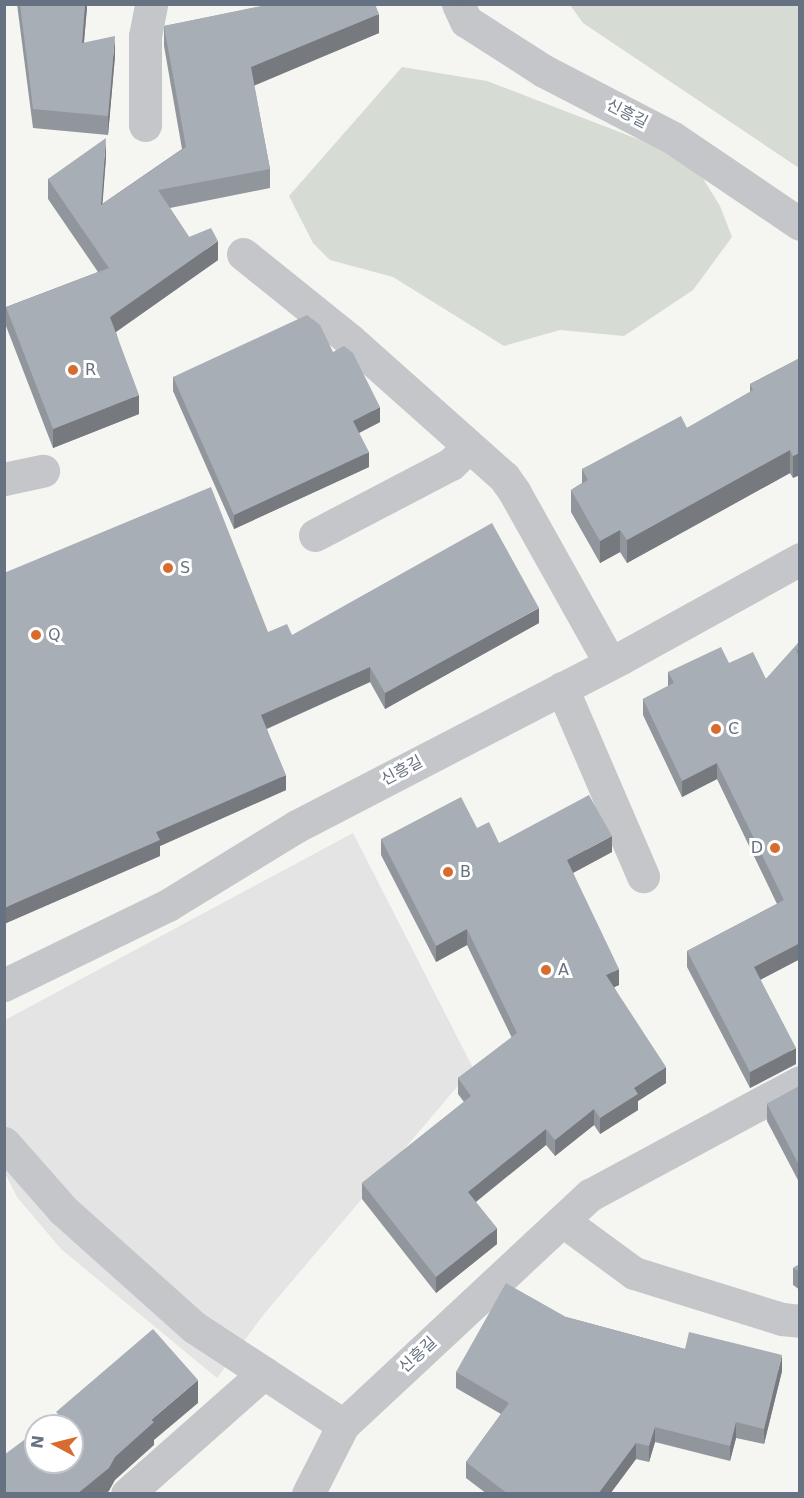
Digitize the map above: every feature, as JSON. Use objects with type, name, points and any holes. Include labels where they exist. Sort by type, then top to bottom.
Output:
[{"type":"street","points":[[145,125],[145,36],[151,4]]},
{"type":"street","name":"신흥길","points":[[458,4],[466,21],[535,66],[673,138],[800,224]]},
{"type":"street","points":[[243,254],[350,340],[504,477],[610,663]]},
{"type":"street","points":[[315,535],[451,464],[468,447]]},
{"type":"street","points":[[4,479],[43,471]]},
{"type":"street","name":"신흥길","points":[[4,985],[168,905],[297,826],[610,663],[800,559]]},
{"type":"street","points":[[562,688],[644,876]]},
{"type":"street","name":"신흥길","points":[[343,1425],[590,1196],[800,1082]]},
{"type":"street","points":[[4,1143],[63,1210],[194,1327],[343,1425],[308,1494]]},
{"type":"street","points":[[563,1221],[634,1273],[782,1319],[800,1321]]},
{"type":"street","points":[[127,1494],[264,1373]]},
{"type":"shaded area","points":[[570,5],[799,5],[799,168],[583,23]]},
{"type":"shaded area","points":[[402,67],[487,81],[648,143],[699,172],[720,206],[732,237],[693,290],[624,336],[560,330],[504,346],[393,277],[330,260],[313,243],[289,196]]},
{"type":"shaded area","points":[[353,833],[473,1068],[264,1314],[217,1378],[61,1249],[17,1197],[5,1173],[5,1020]]},
{"type":"building","points":[[20,4],[85,4],[82,43],[115,36],[108,116],[33,109]]},
{"type":"building","points":[[271,4],[375,4],[379,14],[251,67],[270,169],[158,190],[189,237],[211,228],[218,241],[110,317],[139,395],[53,429],[6,307],[109,268],[48,179],[106,138],[101,205],[186,147],[164,26]]},
{"type":"building","points":[[307,315],[320,325],[333,352],[344,346],[353,353],[380,407],[353,421],[369,452],[234,515],[173,377]]},
{"type":"building","points":[[800,358],[800,452],[793,456],[790,450],[627,540],[620,530],[600,541],[571,490],[588,480],[582,469],[681,416],[687,428],[753,390],[750,384]]},
{"type":"building","points":[[211,487],[268,632],[287,624],[292,635],[492,523],[539,608],[385,693],[370,667],[261,715],[286,775],[156,832],[160,840],[4,908],[4,573]]},
{"type":"building","points":[[800,641],[800,652],[795,648],[800,658],[800,943],[754,967],[796,1048],[750,1072],[687,951],[784,900],[717,763],[682,781],[643,699],[674,683],[668,672],[721,647],[729,663],[753,652],[766,679]]},
{"type":"building","points":[[589,795],[612,836],[567,860],[619,969],[606,975],[666,1067],[634,1088],[638,1094],[600,1118],[594,1109],[555,1140],[546,1129],[468,1192],[497,1228],[436,1277],[362,1183],[471,1096],[458,1078],[517,1033],[467,929],[436,946],[381,839],[461,797],[477,828],[489,822],[499,843]]},
{"type":"building","points":[[800,1086],[800,1167],[767,1104]]},
{"type":"building","points":[[800,1264],[800,1272],[793,1268]]},
{"type":"building","points":[[506,1283],[566,1317],[685,1349],[689,1332],[782,1355],[764,1429],[736,1422],[730,1446],[655,1427],[649,1446],[636,1443],[598,1494],[508,1494],[466,1462],[509,1403],[456,1372]]},
{"type":"building","points":[[153,1329],[198,1380],[151,1420],[154,1422],[115,1457],[109,1468],[77,1494],[4,1494],[4,1455],[24,1440],[24,1474],[84,1474],[84,1414],[58,1414],[56,1412]]},
{"type":"place","name":"R","points":[[73,370]]},
{"type":"place","name":"S","points":[[168,568]]},
{"type":"place","name":"Q","points":[[36,635]]},
{"type":"place","name":"C","points":[[716,729]]},
{"type":"place","name":"D","points":[[775,848]]},
{"type":"place","name":"B","points":[[448,872]]},
{"type":"place","name":"A","points":[[546,970]]}]
